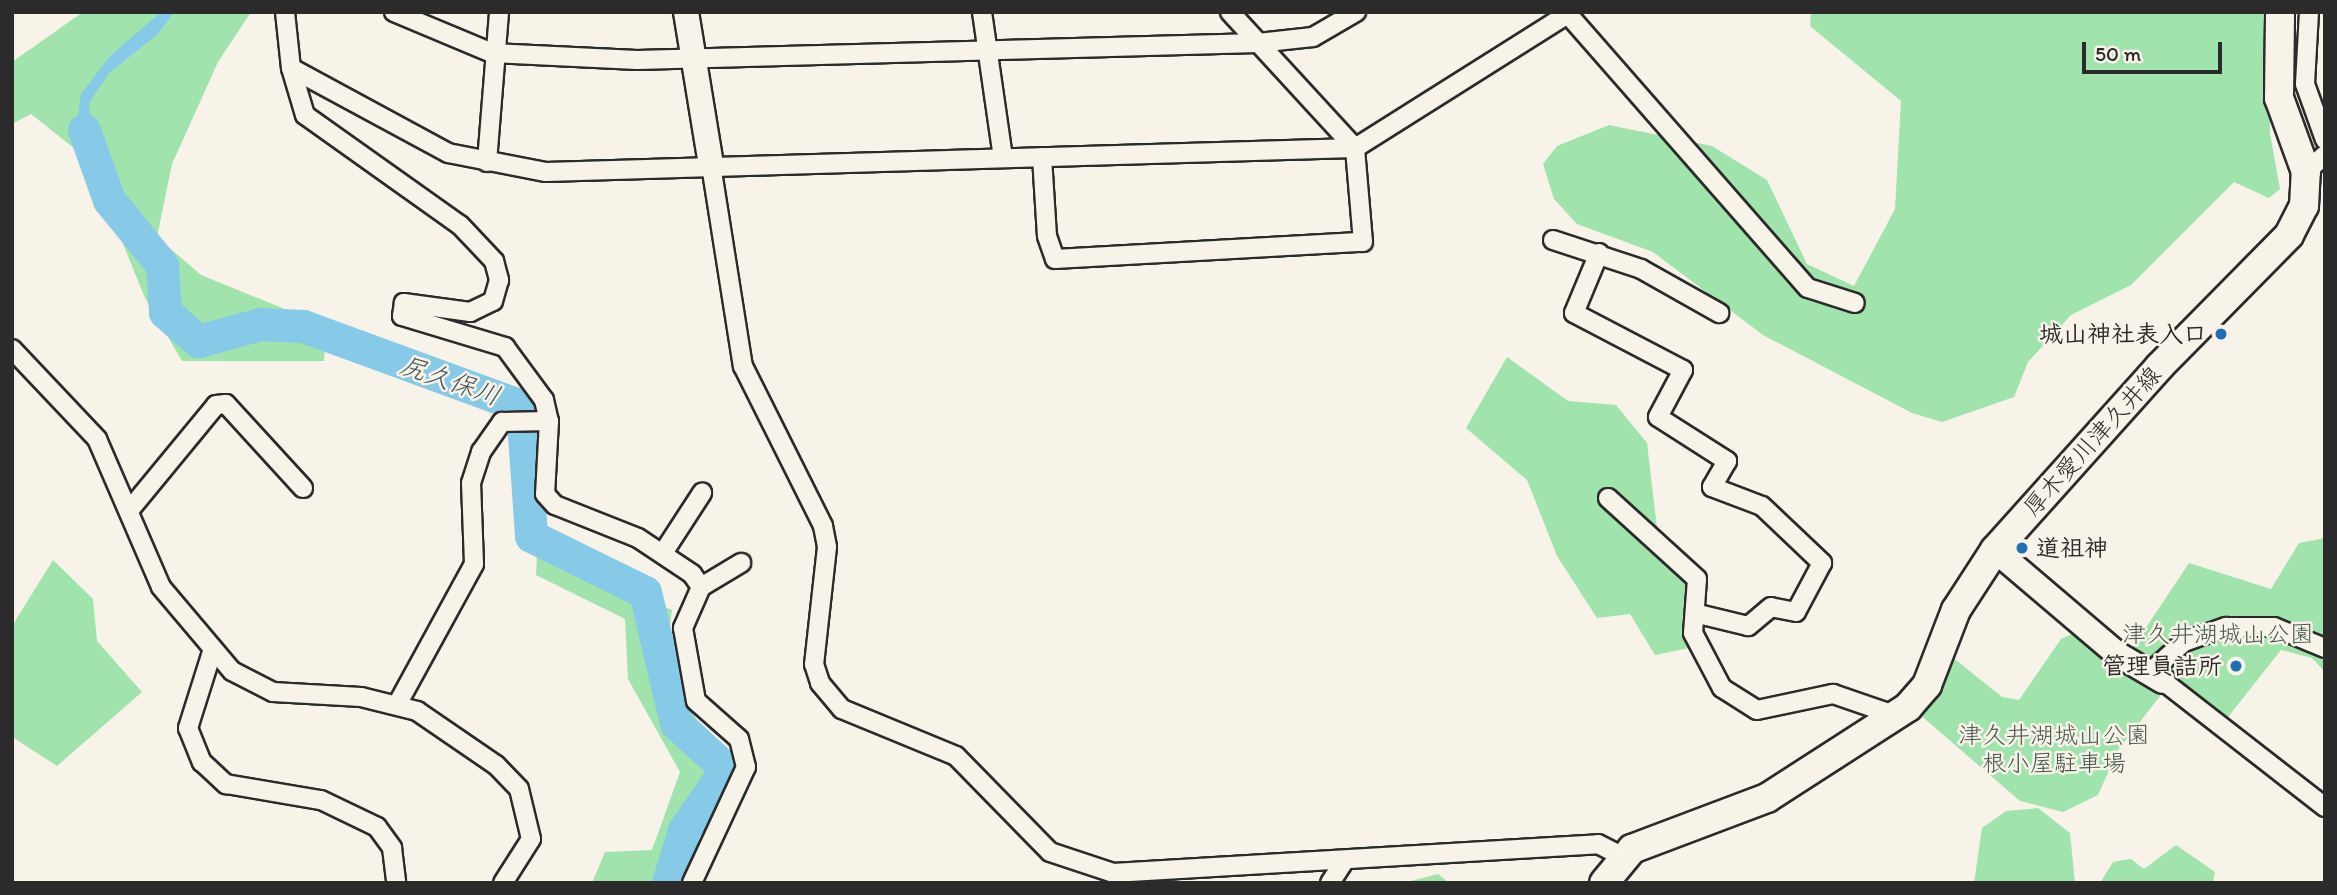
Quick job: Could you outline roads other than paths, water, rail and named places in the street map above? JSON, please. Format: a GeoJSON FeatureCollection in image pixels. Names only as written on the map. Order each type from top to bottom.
{"type":"FeatureCollection","features":[{"type":"Feature","properties":{"kind":"main road","name":"厚木愛川津久井線"},"geometry":{"type":"LineString","coordinates":[[1622,856],[1767,798],[1897,716],[1927,685],[1956,610],[1995,550],[2159,367],[2289,236],[2304,206],[2315,164],[2276,83],[2280,12]]}},
{"type":"Feature","properties":{"kind":"main road"},"geometry":{"type":"LineString","coordinates":[[1604,883],[1622,856]]}},
{"type":"Feature","properties":{"kind":"street"},"geometry":{"type":"LineString","coordinates":[[285,12],[291,68],[305,115],[460,225],[494,261],[499,280],[493,301],[470,312],[404,303],[402,316],[505,347],[544,400],[542,421],[545,494],[555,505],[663,553],[701,587]]}},
{"type":"Feature","properties":{"kind":"street"},"geometry":{"type":"LineString","coordinates":[[394,12],[492,53],[636,60],[693,54],[1258,43],[1313,37],[1356,12]]}},
{"type":"Feature","properties":{"kind":"street"},"geometry":{"type":"LineString","coordinates":[[487,162],[492,53],[499,12]]}},
{"type":"Feature","properties":{"kind":"street"},"geometry":{"type":"LineString","coordinates":[[686,12],[743,366],[828,547],[813,645],[829,697],[860,720],[956,756],[1032,837],[1086,868],[1112,873],[1598,844],[1622,856]]}},
{"type":"Feature","properties":{"kind":"street"},"geometry":{"type":"LineString","coordinates":[[982,12],[1003,157]]}},
{"type":"Feature","properties":{"kind":"street"},"geometry":{"type":"LineString","coordinates":[[1042,157],[1047,236],[1055,258],[1085,260],[1363,242],[1355,148],[1230,12]]}},
{"type":"Feature","properties":{"kind":"street"},"geometry":{"type":"LineString","coordinates":[[2309,12],[2305,84],[2325,140]]}},
{"type":"Feature","properties":{"kind":"street"},"geometry":{"type":"LineString","coordinates":[[291,68],[448,153],[546,172],[711,165],[1355,148],[1567,13],[1808,288],[1855,303]]}},
{"type":"Feature","properties":{"kind":"street"},"geometry":{"type":"LineString","coordinates":[[1553,240],[1599,253],[1719,313]]}},
{"type":"Feature","properties":{"kind":"street"},"geometry":{"type":"LineString","coordinates":[[1599,253],[1574,313],[1683,370],[1658,417],[1727,461],[1712,487],[1762,506],[1822,563],[1796,612],[1771,607],[1748,626],[1698,614]]}},
{"type":"Feature","properties":{"kind":"street"},"geometry":{"type":"LineString","coordinates":[[12,349],[97,439],[132,507],[161,587],[212,652],[273,692],[398,703],[496,765],[519,789],[531,839],[503,883]]}},
{"type":"Feature","properties":{"kind":"street"},"geometry":{"type":"LineString","coordinates":[[132,507],[216,405],[226,404],[303,488]]}},
{"type":"Feature","properties":{"kind":"street"},"geometry":{"type":"LineString","coordinates":[[398,703],[474,564],[471,483],[481,452],[502,422],[542,421]]}},
{"type":"Feature","properties":{"kind":"street"},"geometry":{"type":"LineString","coordinates":[[663,553],[702,493]]}},
{"type":"Feature","properties":{"kind":"street"},"geometry":{"type":"LineString","coordinates":[[1608,498],[1697,579],[1698,648],[1722,688],[1743,704],[1757,710],[1833,694],[1897,716]]}},
{"type":"Feature","properties":{"kind":"street"},"geometry":{"type":"LineString","coordinates":[[1995,550],[2078,624],[2156,675],[2325,807]]}},
{"type":"Feature","properties":{"kind":"street"},"geometry":{"type":"LineString","coordinates":[[692,883],[746,767],[739,739],[696,701],[683,628],[701,587],[741,563]]}},
{"type":"Feature","properties":{"kind":"street"},"geometry":{"type":"LineString","coordinates":[[2156,675],[2184,642],[2226,627],[2274,627],[2325,648]]}},
{"type":"Feature","properties":{"kind":"street"},"geometry":{"type":"LineString","coordinates":[[212,652],[188,728],[202,762],[226,784],[321,800],[377,827],[392,849],[396,883]]}},
{"type":"Feature","properties":{"kind":"street"},"geometry":{"type":"LineString","coordinates":[[1330,883],[1345,860]]}},
{"type":"Feature","properties":{"kind":"water"},"geometry":{"type":"Polygon","coordinates":[[[161,12],[174,12],[158,34],[109,73],[89,103],[93,143],[104,170],[94,175],[77,123],[81,94],[110,56],[161,12]]]}},
{"type":"Feature","properties":{"kind":"waterway","name":"尻久保川"},"geometry":{"type":"LineString","coordinates":[[84,130],[109,200],[162,265],[165,312],[198,341],[260,324],[303,326],[522,406],[531,536],[645,592],[676,723],[726,769],[684,830],[668,883]]}},
{"type":"Feature","properties":{"kind":"place","name":"城山神社表入口"},"geometry":{"type":"Point","coordinates":[2221,334]}},
{"type":"Feature","properties":{"kind":"place","name":"道祖神"},"geometry":{"type":"Point","coordinates":[2022,548]}},
{"type":"Feature","properties":{"kind":"place","name":"管理員詰所"},"geometry":{"type":"Point","coordinates":[2236,666]}},
{"type":"Feature","properties":{"kind":"park label","name":"津久井湖城山公園"},"geometry":{"type":"Point","coordinates":[2218,634]}},
{"type":"Feature","properties":{"kind":"park label","name":"津久井湖城山公園 根小屋駐車場"},"geometry":{"type":"Point","coordinates":[2054,749]}}]}
